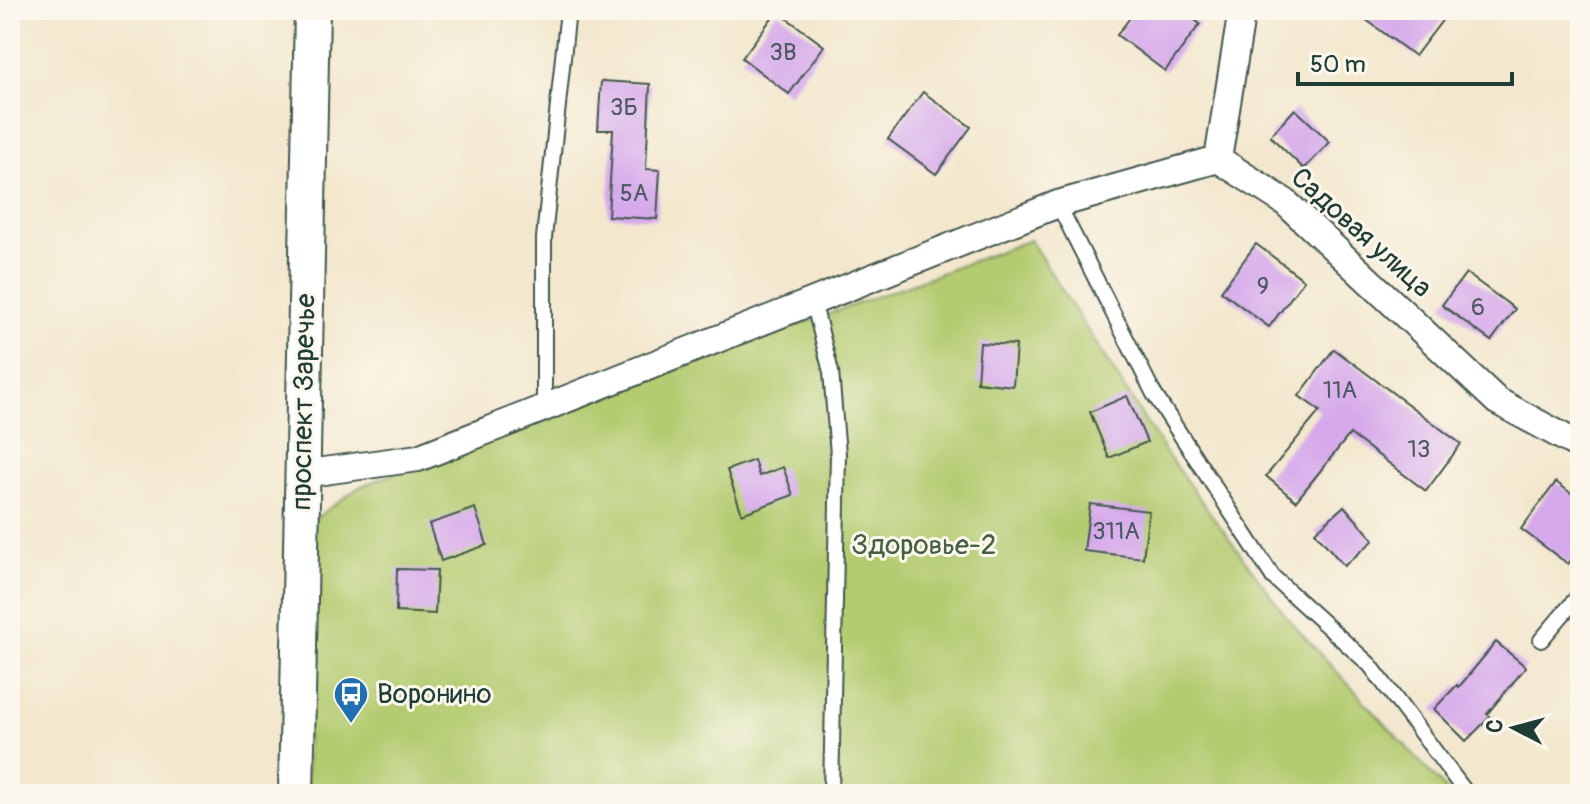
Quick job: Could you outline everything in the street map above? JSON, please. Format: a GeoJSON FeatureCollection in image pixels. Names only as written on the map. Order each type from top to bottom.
{"type":"FeatureCollection","features":[{"type":"Feature","properties":{"kind":"street","name":"проспект Заречье"},"geometry":{"type":"LineString","coordinates":[[296,794],[312,10]]}},
{"type":"Feature","properties":{"kind":"street"},"geometry":{"type":"LineString","coordinates":[[302,474],[418,458],[1058,204],[1218,159],[1242,10]]}},
{"type":"Feature","properties":{"kind":"street","name":"Садовая улица"},"geometry":{"type":"LineString","coordinates":[[1218,159],[1285,202],[1497,401],[1580,446]]}},
{"type":"Feature","properties":{"kind":"lane"},"geometry":{"type":"LineString","coordinates":[[544,408],[544,238],[568,10]]}},
{"type":"Feature","properties":{"kind":"lane"},"geometry":{"type":"LineString","coordinates":[[1058,204],[1154,394],[1273,577],[1370,665],[1467,794]]}},
{"type":"Feature","properties":{"kind":"lane"},"geometry":{"type":"LineString","coordinates":[[813,301],[831,372],[838,454],[831,794]]}},
{"type":"Feature","properties":{"kind":"lane"},"geometry":{"type":"LineString","coordinates":[[1541,640],[1580,594]]}},
{"type":"Feature","properties":{"kind":"green space","name":"Здоровье-2"},"geometry":{"type":"Polygon","coordinates":[[[1030,240],[1166,453],[1290,621],[1450,794],[307,794],[307,524],[361,486],[1030,240]]]}},
{"type":"Feature","properties":{"kind":"building"},"geometry":{"type":"Polygon","coordinates":[[[1136,10],[1182,10],[1200,24],[1165,71],[1117,35],[1136,10]]]}},
{"type":"Feature","properties":{"kind":"building"},"geometry":{"type":"Polygon","coordinates":[[[1353,10],[1450,10],[1415,56],[1353,10]]]}},
{"type":"Feature","properties":{"kind":"building"},"geometry":{"type":"Polygon","coordinates":[[[777,11],[824,46],[789,94],[742,58],[777,11]]]}},
{"type":"Feature","properties":{"kind":"building"},"geometry":{"type":"Polygon","coordinates":[[[601,81],[650,84],[646,169],[660,170],[657,219],[608,216],[613,130],[598,130],[601,81]]]}},
{"type":"Feature","properties":{"kind":"building"},"geometry":{"type":"Polygon","coordinates":[[[923,92],[971,127],[936,174],[888,139],[923,92]]]}},
{"type":"Feature","properties":{"kind":"building"},"geometry":{"type":"Polygon","coordinates":[[[1295,109],[1330,142],[1304,169],[1270,136],[1295,109]]]}},
{"type":"Feature","properties":{"kind":"building"},"geometry":{"type":"Polygon","coordinates":[[[1256,244],[1304,280],[1269,327],[1221,291],[1256,244]]]}},
{"type":"Feature","properties":{"kind":"building"},"geometry":{"type":"Polygon","coordinates":[[[1466,273],[1515,309],[1491,341],[1442,305],[1466,273]]]}},
{"type":"Feature","properties":{"kind":"building"},"geometry":{"type":"Polygon","coordinates":[[[980,343],[1016,345],[1013,386],[977,382],[980,343]]]}},
{"type":"Feature","properties":{"kind":"building"},"geometry":{"type":"Polygon","coordinates":[[[1334,349],[1461,444],[1426,491],[1350,434],[1296,501],[1266,476],[1320,411],[1299,396],[1334,349]]]}},
{"type":"Feature","properties":{"kind":"building"},"geometry":{"type":"Polygon","coordinates":[[[1127,396],[1147,442],[1109,458],[1090,412],[1127,396]]]}},
{"type":"Feature","properties":{"kind":"building"},"geometry":{"type":"Polygon","coordinates":[[[754,460],[759,476],[783,467],[793,495],[742,514],[727,470],[754,460]]]}},
{"type":"Feature","properties":{"kind":"building"},"geometry":{"type":"Polygon","coordinates":[[[1556,482],[1580,500],[1580,548],[1568,564],[1521,529],[1556,482]]]}},
{"type":"Feature","properties":{"kind":"building"},"geometry":{"type":"Polygon","coordinates":[[[1090,504],[1149,511],[1143,558],[1084,551],[1090,504]]]}},
{"type":"Feature","properties":{"kind":"building"},"geometry":{"type":"Polygon","coordinates":[[[1344,506],[1374,540],[1344,566],[1315,532],[1344,506]]]}},
{"type":"Feature","properties":{"kind":"building"},"geometry":{"type":"Polygon","coordinates":[[[475,508],[487,545],[441,561],[429,524],[475,508]]]}},
{"type":"Feature","properties":{"kind":"building"},"geometry":{"type":"Polygon","coordinates":[[[397,569],[437,570],[435,614],[396,612],[397,569]]]}},
{"type":"Feature","properties":{"kind":"building"},"geometry":{"type":"Polygon","coordinates":[[[1496,642],[1526,667],[1487,714],[1490,717],[1466,741],[1434,709],[1457,685],[1459,687],[1496,642]]]}},
{"type":"Feature","properties":{"kind":"place","name":"Воронино"},"geometry":{"type":"Point","coordinates":[351,725]}}]}
